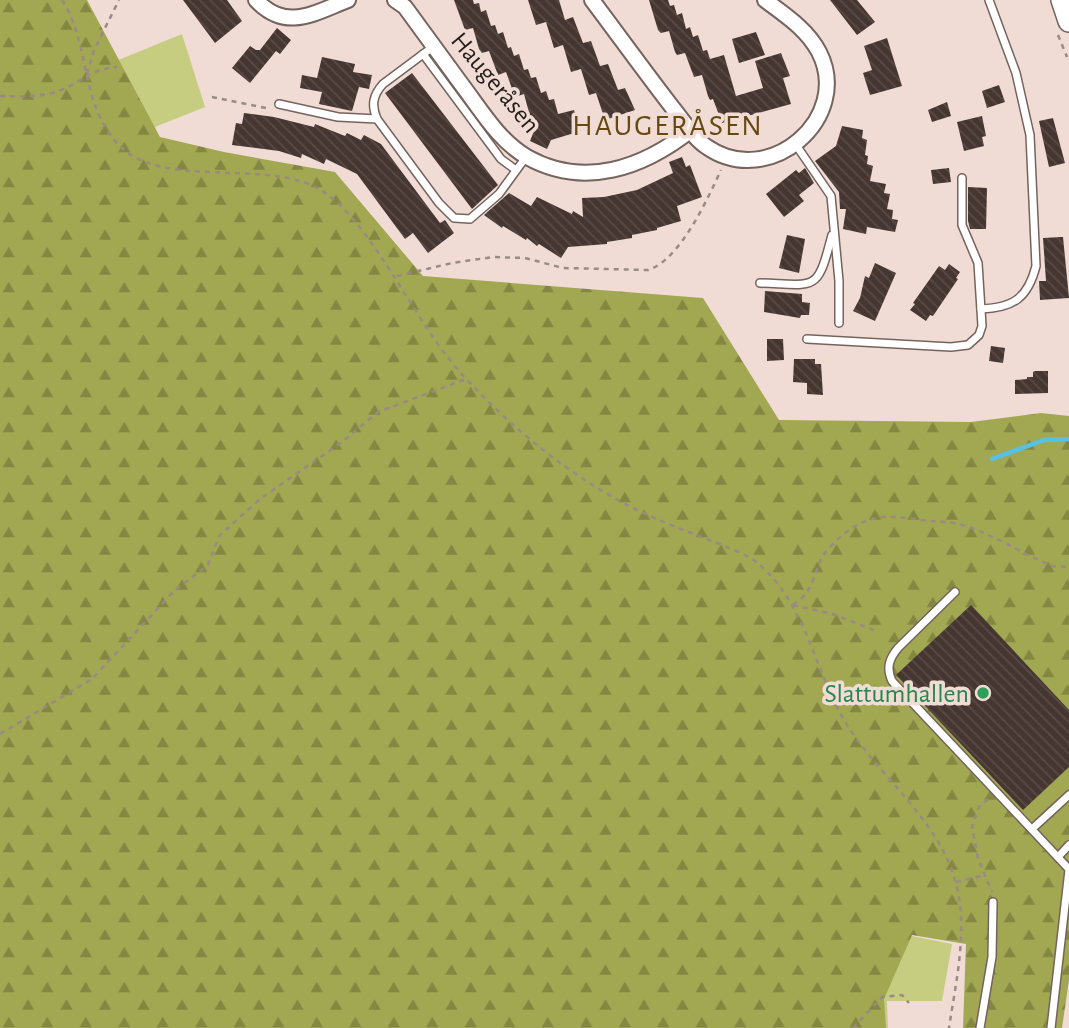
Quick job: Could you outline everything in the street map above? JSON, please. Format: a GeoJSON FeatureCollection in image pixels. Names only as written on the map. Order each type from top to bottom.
{"type":"FeatureCollection","features":[{"type":"Feature","properties":{"kind":"main road"},"geometry":{"type":"LineString","coordinates":[[1062,0],[1069,21]]}},
{"type":"Feature","properties":{"kind":"street"},"geometry":{"type":"LineString","coordinates":[[256,0],[275,15],[290,19],[304,17],[348,0]]}},
{"type":"Feature","properties":{"kind":"street","name":"Haugeråsen"},"geometry":{"type":"LineString","coordinates":[[395,0],[404,7],[428,50],[490,123],[526,156],[551,167],[577,173],[614,172],[634,165],[691,130]]}},
{"type":"Feature","properties":{"kind":"street"},"geometry":{"type":"LineString","coordinates":[[592,0],[706,147],[727,157],[745,161],[765,159],[796,145],[818,118],[824,102],[824,65],[818,51],[806,33],[765,0]]}},
{"type":"Feature","properties":{"kind":"lane"},"geometry":{"type":"LineString","coordinates":[[981,309],[1000,309],[1019,299],[1026,293],[1036,266],[1027,119],[1016,73],[989,0]]}},
{"type":"Feature","properties":{"kind":"lane"},"geometry":{"type":"LineString","coordinates":[[516,170],[501,159],[428,50],[378,90],[372,103],[377,119],[439,203],[454,218],[461,220],[476,215],[504,188],[526,156]]}},
{"type":"Feature","properties":{"kind":"lane"},"geometry":{"type":"LineString","coordinates":[[279,104],[338,117],[377,119]]}},
{"type":"Feature","properties":{"kind":"lane"},"geometry":{"type":"LineString","coordinates":[[796,145],[831,196],[839,281],[839,323]]}},
{"type":"Feature","properties":{"kind":"lane"},"geometry":{"type":"LineString","coordinates":[[807,339],[960,347],[968,345],[979,335],[982,326],[977,254],[962,225],[962,178]]}},
{"type":"Feature","properties":{"kind":"lane"},"geometry":{"type":"LineString","coordinates":[[760,283],[809,284],[817,279],[823,268],[833,230]]}},
{"type":"Feature","properties":{"kind":"lane"},"geometry":{"type":"LineString","coordinates":[[955,592],[891,656],[888,673],[892,681],[1069,870],[1051,1028]]}},
{"type":"Feature","properties":{"kind":"lane"},"geometry":{"type":"LineString","coordinates":[[1032,829],[1069,795]]}},
{"type":"Feature","properties":{"kind":"lane"},"geometry":{"type":"LineString","coordinates":[[1058,857],[1069,845]]}},
{"type":"Feature","properties":{"kind":"lane"},"geometry":{"type":"LineString","coordinates":[[980,1028],[992,957],[993,902]]}},
{"type":"Feature","properties":{"kind":"path"},"geometry":{"type":"LineString","coordinates":[[62,0],[81,43],[93,104],[106,128],[124,151],[151,164],[202,172],[267,174],[311,185],[348,211],[396,276],[438,343],[466,379],[512,424],[576,474],[633,508],[751,558],[773,577],[793,605],[826,684],[849,728],[942,846],[956,882],[961,929],[949,1028]]}},
{"type":"Feature","properties":{"kind":"path"},"geometry":{"type":"LineString","coordinates":[[87,75],[94,50],[118,0]]}},
{"type":"Feature","properties":{"kind":"path"},"geometry":{"type":"LineString","coordinates":[[0,96],[36,95],[60,90],[100,68],[117,66]]}},
{"type":"Feature","properties":{"kind":"path"},"geometry":{"type":"LineString","coordinates":[[212,97],[266,108],[279,104]]}},
{"type":"Feature","properties":{"kind":"path"},"geometry":{"type":"LineString","coordinates":[[396,276],[493,257],[525,258],[563,268],[648,270],[660,267],[674,253],[709,196],[727,157]]}},
{"type":"Feature","properties":{"kind":"path"},"geometry":{"type":"LineString","coordinates":[[0,734],[92,679],[174,591],[208,565],[219,536],[260,499],[342,442],[378,412],[466,379]]}},
{"type":"Feature","properties":{"kind":"path"},"geometry":{"type":"LineString","coordinates":[[793,605],[803,598],[812,586],[821,559],[828,549],[859,524],[881,516],[957,524],[1052,566],[1069,567]]}},
{"type":"Feature","properties":{"kind":"path"},"geometry":{"type":"LineString","coordinates":[[793,605],[833,614],[876,631]]}},
{"type":"Feature","properties":{"kind":"path"},"geometry":{"type":"LineString","coordinates":[[979,807],[972,825],[978,859],[991,887],[993,902]]}},
{"type":"Feature","properties":{"kind":"path"},"geometry":{"type":"LineString","coordinates":[[956,882],[985,875]]}},
{"type":"Feature","properties":{"kind":"path"},"geometry":{"type":"LineString","coordinates":[[853,1028],[882,997],[902,995],[909,1003]]}},
{"type":"Feature","properties":{"kind":"green space"},"geometry":{"type":"Polygon","coordinates":[[[0,0],[87,0],[160,137],[224,152],[335,172],[423,276],[703,298],[779,420],[971,422],[1041,413],[1069,416],[1069,980],[1062,1028],[963,1028],[966,944],[912,935],[884,999],[886,1028],[0,1028],[0,0]]]}},
{"type":"Feature","properties":{"kind":"green space"},"geometry":{"type":"Polygon","coordinates":[[[182,34],[205,107],[145,131],[116,61],[182,34]]]}},
{"type":"Feature","properties":{"kind":"green space"},"geometry":{"type":"Polygon","coordinates":[[[870,920],[912,936],[952,944],[942,1001],[887,1001],[888,1028],[811,1028],[870,920]]]}},
{"type":"Feature","properties":{"kind":"building"},"geometry":{"type":"Polygon","coordinates":[[[183,0],[227,0],[242,21],[215,43],[183,0]]]}},
{"type":"Feature","properties":{"kind":"building"},"geometry":{"type":"Polygon","coordinates":[[[454,0],[473,0],[474,4],[479,3],[481,12],[486,10],[491,26],[495,25],[498,34],[503,32],[508,48],[511,47],[514,56],[519,54],[524,70],[528,69],[531,78],[536,77],[541,93],[546,91],[549,100],[554,99],[558,114],[574,110],[581,131],[551,140],[547,149],[530,141],[534,131],[524,94],[515,97],[506,72],[498,75],[489,51],[482,53],[479,49],[473,28],[465,30],[454,0]]]}},
{"type":"Feature","properties":{"kind":"building"},"geometry":{"type":"Polygon","coordinates":[[[528,0],[559,0],[565,20],[573,17],[583,43],[591,41],[600,66],[608,64],[618,90],[625,88],[635,110],[605,120],[596,93],[589,95],[581,69],[571,72],[563,45],[554,48],[546,22],[536,25],[528,0]]]}},
{"type":"Feature","properties":{"kind":"building"},"geometry":{"type":"Polygon","coordinates":[[[649,0],[668,0],[670,6],[674,5],[677,15],[682,13],[686,29],[690,27],[693,37],[698,35],[703,51],[707,50],[710,59],[724,55],[736,96],[763,88],[755,61],[781,53],[790,76],[783,78],[791,104],[722,123],[713,99],[710,100],[708,96],[702,75],[694,77],[685,53],[677,55],[669,31],[661,33],[658,30],[649,0]]]}},
{"type":"Feature","properties":{"kind":"building"},"geometry":{"type":"Polygon","coordinates":[[[830,0],[857,0],[875,22],[857,35],[830,0]]]}},
{"type":"Feature","properties":{"kind":"building"},"geometry":{"type":"Polygon","coordinates":[[[277,28],[291,40],[280,54],[276,51],[250,83],[232,68],[250,46],[260,50],[277,28]]]}},
{"type":"Feature","properties":{"kind":"building"},"geometry":{"type":"Polygon","coordinates":[[[756,32],[765,55],[739,63],[732,39],[756,32]]]}},
{"type":"Feature","properties":{"kind":"building"},"geometry":{"type":"Polygon","coordinates":[[[887,38],[902,86],[870,95],[863,73],[872,70],[864,46],[887,38]]]}},
{"type":"Feature","properties":{"kind":"building"},"geometry":{"type":"Polygon","coordinates":[[[322,57],[355,64],[353,72],[372,75],[369,89],[359,87],[352,111],[319,104],[322,92],[300,88],[302,75],[317,78],[322,57]]]}},
{"type":"Feature","properties":{"kind":"building"},"geometry":{"type":"Polygon","coordinates":[[[412,73],[498,185],[472,209],[385,93],[412,73]]]}},
{"type":"Feature","properties":{"kind":"building"},"geometry":{"type":"Polygon","coordinates":[[[999,85],[1005,102],[987,108],[982,91],[999,85]]]}},
{"type":"Feature","properties":{"kind":"building"},"geometry":{"type":"Polygon","coordinates":[[[947,102],[951,116],[932,122],[928,110],[947,102]]]}},
{"type":"Feature","properties":{"kind":"building"},"geometry":{"type":"Polygon","coordinates":[[[244,113],[314,127],[315,124],[361,140],[364,135],[381,144],[440,223],[445,220],[454,233],[428,253],[413,233],[405,239],[357,174],[326,159],[324,164],[302,154],[301,158],[279,151],[232,145],[236,123],[242,124],[244,113]]]}},
{"type":"Feature","properties":{"kind":"building"},"geometry":{"type":"Polygon","coordinates":[[[982,116],[986,136],[982,137],[984,146],[964,151],[957,122],[982,116]]]}},
{"type":"Feature","properties":{"kind":"building"},"geometry":{"type":"Polygon","coordinates":[[[1053,118],[1065,163],[1049,167],[1039,121],[1053,118]]]}},
{"type":"Feature","properties":{"kind":"building"},"geometry":{"type":"Polygon","coordinates":[[[842,126],[863,130],[862,138],[867,140],[867,164],[873,166],[870,181],[886,184],[884,193],[890,194],[887,209],[893,210],[892,219],[898,220],[895,232],[867,227],[866,234],[843,229],[846,209],[840,209],[839,192],[815,161],[836,146],[842,126]]]}},
{"type":"Feature","properties":{"kind":"building"},"geometry":{"type":"Polygon","coordinates":[[[682,157],[686,167],[690,165],[702,197],[677,206],[681,221],[632,235],[632,238],[607,244],[568,247],[561,258],[539,244],[537,246],[527,238],[526,240],[503,226],[502,228],[484,215],[509,193],[531,206],[537,197],[583,217],[582,198],[604,197],[637,190],[673,173],[669,162],[682,157]]]}},
{"type":"Feature","properties":{"kind":"building"},"geometry":{"type":"Polygon","coordinates":[[[805,168],[814,183],[799,195],[804,201],[784,217],[766,194],[796,170],[799,173],[805,168]]]}},
{"type":"Feature","properties":{"kind":"building"},"geometry":{"type":"Polygon","coordinates":[[[949,168],[951,182],[933,184],[931,170],[949,168]]]}},
{"type":"Feature","properties":{"kind":"building"},"geometry":{"type":"Polygon","coordinates":[[[968,187],[987,188],[986,229],[970,229],[968,187]]]}},
{"type":"Feature","properties":{"kind":"building"},"geometry":{"type":"Polygon","coordinates":[[[787,235],[805,239],[799,273],[779,268],[787,235]]]}},
{"type":"Feature","properties":{"kind":"building"},"geometry":{"type":"Polygon","coordinates":[[[1063,237],[1069,298],[1040,300],[1039,281],[1046,281],[1043,238],[1063,237]]]}},
{"type":"Feature","properties":{"kind":"building"},"geometry":{"type":"Polygon","coordinates":[[[875,263],[896,273],[875,321],[853,311],[860,298],[865,276],[869,278],[875,263]]]}},
{"type":"Feature","properties":{"kind":"building"},"geometry":{"type":"Polygon","coordinates":[[[949,264],[960,272],[956,278],[958,279],[933,316],[930,315],[926,321],[910,310],[939,266],[945,270],[949,264]]]}},
{"type":"Feature","properties":{"kind":"building"},"geometry":{"type":"Polygon","coordinates":[[[765,291],[802,294],[802,302],[810,303],[809,315],[801,315],[800,318],[764,312],[765,291]]]}},
{"type":"Feature","properties":{"kind":"building"},"geometry":{"type":"Polygon","coordinates":[[[767,339],[783,339],[784,360],[767,361],[767,339]]]}},
{"type":"Feature","properties":{"kind":"building"},"geometry":{"type":"Polygon","coordinates":[[[991,346],[1005,348],[1003,363],[989,361],[991,346]]]}},
{"type":"Feature","properties":{"kind":"building"},"geometry":{"type":"Polygon","coordinates":[[[794,359],[815,359],[815,364],[821,364],[823,395],[807,394],[807,383],[793,382],[794,359]]]}},
{"type":"Feature","properties":{"kind":"building"},"geometry":{"type":"Polygon","coordinates":[[[1035,371],[1048,371],[1048,393],[1015,394],[1015,380],[1033,377],[1035,371]]]}},
{"type":"Feature","properties":{"kind":"building","name":"Slattumhallen"},"geometry":{"type":"Polygon","coordinates":[[[971,605],[1069,710],[1069,767],[1023,810],[896,675],[971,605]]]}},
{"type":"Feature","properties":{"kind":"waterway"},"geometry":{"type":"LineString","coordinates":[[992,459],[1044,440],[1069,439]]}},
{"type":"Feature","properties":{"kind":"place","name":"Slattumhallen"},"geometry":{"type":"Point","coordinates":[983,693]}},
{"type":"Feature","properties":{"kind":"district","name":"HAUGERÅSEN"},"geometry":{"type":"Point","coordinates":[668,125]}}]}
